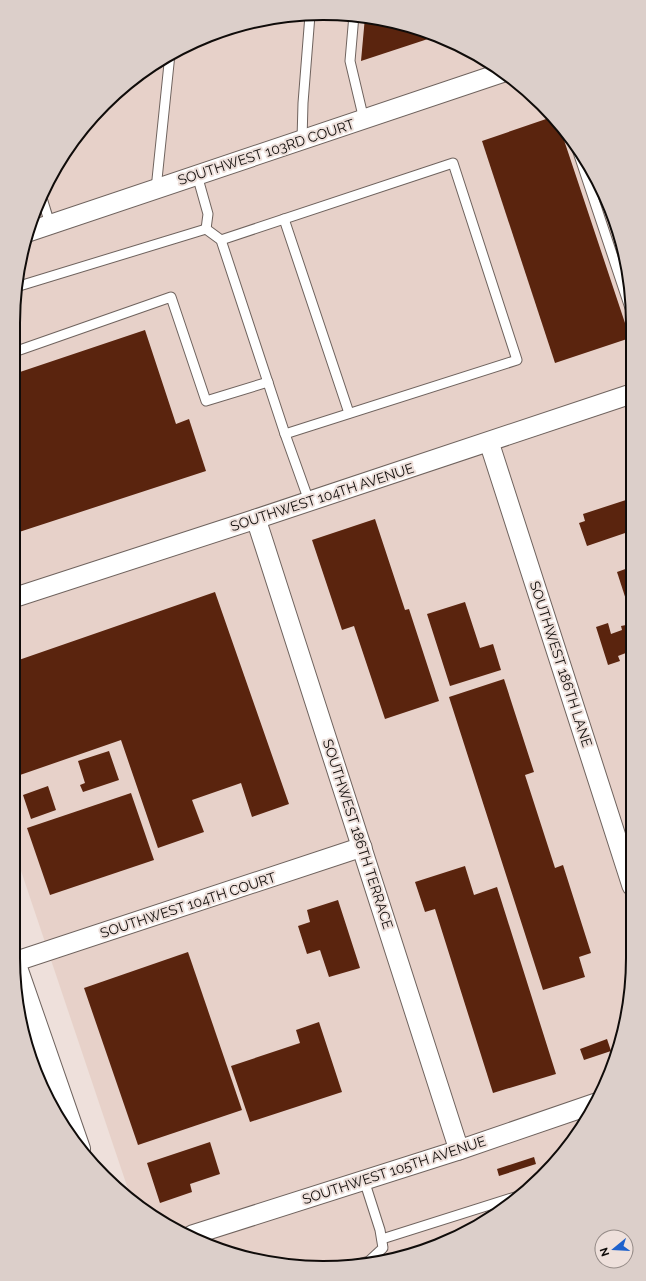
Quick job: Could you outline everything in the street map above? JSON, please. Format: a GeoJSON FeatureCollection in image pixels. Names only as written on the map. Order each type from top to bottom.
{"type":"FeatureCollection","features":[{"type":"Feature","properties":{"kind":"main road"},"geometry":{"type":"LineString","coordinates":[[21,983],[71,1126]]}},
{"type":"Feature","properties":{"kind":"street","name":"SOUTHWEST 103RD COURT"},"geometry":{"type":"LineString","coordinates":[[35,229],[496,75]]}},
{"type":"Feature","properties":{"kind":"street","name":"SOUTHWEST 104TH AVENUE"},"geometry":{"type":"LineString","coordinates":[[20,596],[626,396]]}},
{"type":"Feature","properties":{"kind":"street","name":"SOUTHWEST 186TH LANE"},"geometry":{"type":"LineString","coordinates":[[489,442],[626,867]]}},
{"type":"Feature","properties":{"kind":"street","name":"SOUTHWEST 186TH TERRACE"},"geometry":{"type":"LineString","coordinates":[[256,519],[459,1150]]}},
{"type":"Feature","properties":{"kind":"street","name":"SOUTHWEST 104TH COURT"},"geometry":{"type":"LineString","coordinates":[[20,959],[362,847]]}},
{"type":"Feature","properties":{"kind":"street","name":"SOUTHWEST 105TH AVENUE"},"geometry":{"type":"LineString","coordinates":[[197,1233],[459,1150],[587,1106]]}},
{"type":"Feature","properties":{"kind":"lane"},"geometry":{"type":"LineString","coordinates":[[302,140],[302,102],[309,21]]}},
{"type":"Feature","properties":{"kind":"lane"},"geometry":{"type":"LineString","coordinates":[[353,22],[350,61],[364,120]]}},
{"type":"Feature","properties":{"kind":"lane"},"geometry":{"type":"LineString","coordinates":[[156,188],[169,63]]}},
{"type":"Feature","properties":{"kind":"lane"},"geometry":{"type":"LineString","coordinates":[[221,240],[453,163],[517,360],[285,434]]}},
{"type":"Feature","properties":{"kind":"lane"},"geometry":{"type":"LineString","coordinates":[[584,171],[624,289]]}},
{"type":"Feature","properties":{"kind":"lane"},"geometry":{"type":"LineString","coordinates":[[197,175],[208,214],[206,229]]}},
{"type":"Feature","properties":{"kind":"lane"},"geometry":{"type":"LineString","coordinates":[[44,204],[50,224]]}},
{"type":"Feature","properties":{"kind":"lane"},"geometry":{"type":"LineString","coordinates":[[284,220],[349,413]]}},
{"type":"Feature","properties":{"kind":"lane"},"geometry":{"type":"LineString","coordinates":[[206,229],[221,240],[285,434],[309,501]]}},
{"type":"Feature","properties":{"kind":"lane"},"geometry":{"type":"LineString","coordinates":[[23,286],[206,229]]}},
{"type":"Feature","properties":{"kind":"lane"},"geometry":{"type":"LineString","coordinates":[[20,350],[171,297],[206,401],[268,382]]}},
{"type":"Feature","properties":{"kind":"lane"},"geometry":{"type":"LineString","coordinates":[[364,1180],[382,1239],[383,1248],[374,1256]]}},
{"type":"Feature","properties":{"kind":"lane"},"geometry":{"type":"LineString","coordinates":[[382,1239],[503,1201]]}},
{"type":"Feature","properties":{"kind":"shaded area"},"geometry":{"type":"Polygon","coordinates":[[[303,21],[343,21],[401,30],[457,51],[491,71],[523,95],[551,123],[575,155],[595,189],[616,245],[623,283],[626,323],[626,958],[623,998],[616,1036],[603,1074],[585,1110],[551,1158],[523,1186],[491,1210],[457,1230],[401,1251],[363,1258],[323,1261],[283,1258],[245,1251],[189,1230],[155,1210],[128,1190],[20,868],[20,323],[23,283],[30,245],[51,189],[71,155],[95,123],[123,95],[155,71],[189,51],[245,30],[303,21]]]}},
{"type":"Feature","properties":{"kind":"building"},"geometry":{"type":"Polygon","coordinates":[[[364,23],[401,30],[428,39],[361,61],[364,23]]]}},
{"type":"Feature","properties":{"kind":"building"},"geometry":{"type":"Polygon","coordinates":[[[547,119],[564,141],[626,326],[626,339],[555,363],[482,141],[547,119]]]}},
{"type":"Feature","properties":{"kind":"building"},"geometry":{"type":"Polygon","coordinates":[[[145,330],[176,424],[189,419],[206,471],[20,532],[20,372],[145,330]]]}},
{"type":"Feature","properties":{"kind":"building"},"geometry":{"type":"Polygon","coordinates":[[[626,500],[626,533],[587,546],[579,523],[585,521],[583,514],[626,500]]]}},
{"type":"Feature","properties":{"kind":"building"},"geometry":{"type":"Polygon","coordinates":[[[375,519],[405,610],[409,609],[439,701],[385,719],[354,626],[342,630],[312,540],[375,519]]]}},
{"type":"Feature","properties":{"kind":"building"},"geometry":{"type":"Polygon","coordinates":[[[626,569],[626,600],[617,572],[626,569]]]}},
{"type":"Feature","properties":{"kind":"building"},"geometry":{"type":"Polygon","coordinates":[[[215,592],[289,804],[252,817],[241,783],[192,800],[204,832],[158,848],[121,740],[20,775],[20,660],[215,592]]]}},
{"type":"Feature","properties":{"kind":"building"},"geometry":{"type":"Polygon","coordinates":[[[465,602],[480,648],[493,644],[501,670],[450,686],[427,614],[465,602]]]}},
{"type":"Feature","properties":{"kind":"building"},"geometry":{"type":"Polygon","coordinates":[[[608,623],[611,634],[622,630],[621,626],[626,625],[626,653],[618,656],[620,661],[608,665],[596,627],[608,623]]]}},
{"type":"Feature","properties":{"kind":"building"},"geometry":{"type":"Polygon","coordinates":[[[504,679],[534,772],[525,775],[555,868],[563,865],[591,953],[579,957],[585,977],[543,990],[449,697],[504,679]]]}},
{"type":"Feature","properties":{"kind":"building"},"geometry":{"type":"Polygon","coordinates":[[[109,751],[119,780],[83,792],[80,785],[85,783],[78,761],[109,751]]]}},
{"type":"Feature","properties":{"kind":"building"},"geometry":{"type":"Polygon","coordinates":[[[48,786],[56,810],[31,819],[23,795],[48,786]]]}},
{"type":"Feature","properties":{"kind":"building"},"geometry":{"type":"Polygon","coordinates":[[[131,793],[154,860],[50,895],[27,828],[131,793]]]}},
{"type":"Feature","properties":{"kind":"building"},"geometry":{"type":"Polygon","coordinates":[[[465,866],[474,895],[497,887],[556,1074],[493,1093],[435,909],[425,912],[415,882],[465,866]]]}},
{"type":"Feature","properties":{"kind":"building"},"geometry":{"type":"Polygon","coordinates":[[[338,900],[360,968],[329,977],[320,950],[307,954],[298,926],[310,922],[307,910],[338,900]]]}},
{"type":"Feature","properties":{"kind":"building"},"geometry":{"type":"Polygon","coordinates":[[[188,952],[242,1110],[138,1145],[84,988],[188,952]]]}},
{"type":"Feature","properties":{"kind":"building"},"geometry":{"type":"Polygon","coordinates":[[[319,1022],[342,1092],[250,1122],[231,1066],[300,1043],[296,1030],[319,1022]]]}},
{"type":"Feature","properties":{"kind":"building"},"geometry":{"type":"Polygon","coordinates":[[[607,1039],[611,1051],[584,1060],[580,1049],[607,1039]]]}},
{"type":"Feature","properties":{"kind":"building"},"geometry":{"type":"Polygon","coordinates":[[[210,1142],[220,1174],[190,1184],[192,1192],[160,1203],[147,1163],[210,1142]]]}},
{"type":"Feature","properties":{"kind":"building"},"geometry":{"type":"Polygon","coordinates":[[[534,1157],[536,1164],[499,1176],[497,1169],[534,1157]]]}}]}
